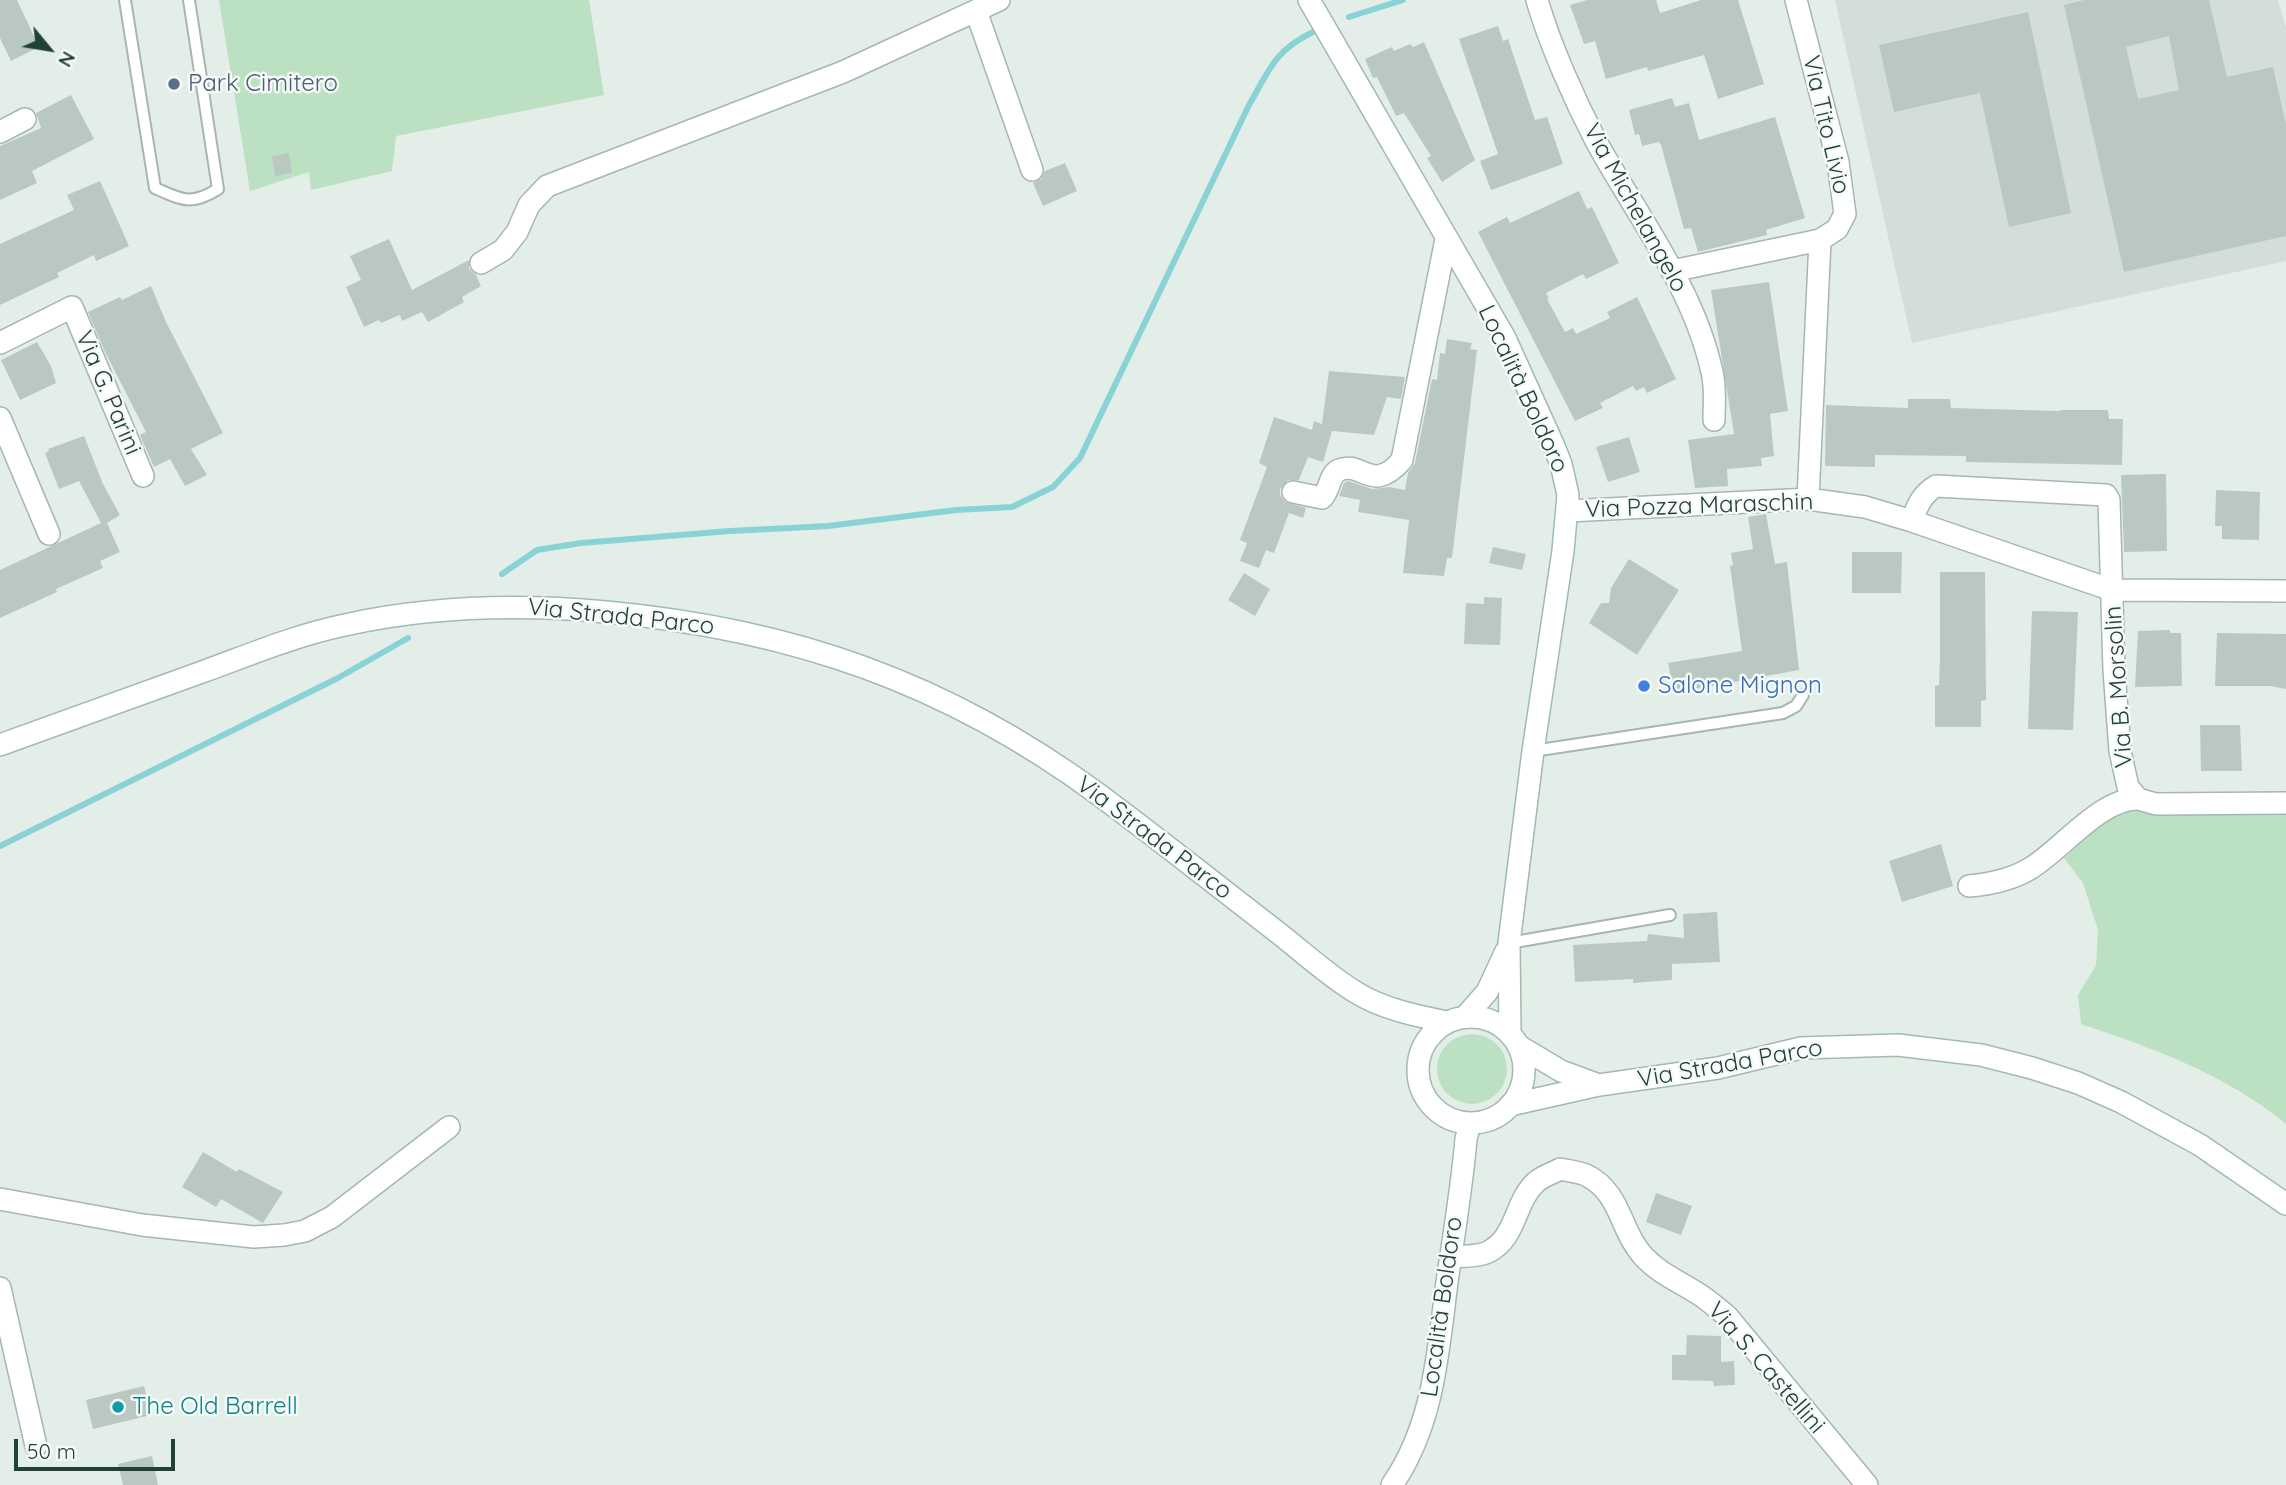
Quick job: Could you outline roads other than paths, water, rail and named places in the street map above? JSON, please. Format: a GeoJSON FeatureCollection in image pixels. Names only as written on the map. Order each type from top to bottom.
{"type":"FeatureCollection","features":[{"type":"Feature","properties":{"kind":"street"},"geometry":{"type":"LineString","coordinates":[[481,263],[503,250],[517,232],[529,205],[547,186],[843,72],[999,0]]}},
{"type":"Feature","properties":{"kind":"street","name":"Via Michelangelo"},"geometry":{"type":"LineString","coordinates":[[1537,0],[1545,30],[1596,141],[1672,271],[1696,322],[1713,374],[1714,420]]}},
{"type":"Feature","properties":{"kind":"street","name":"Via Tito Livio"},"geometry":{"type":"LineString","coordinates":[[1798,1],[1838,162],[1845,214],[1837,229],[1819,240]]}},
{"type":"Feature","properties":{"kind":"street","name":"Località Boldoro"},"geometry":{"type":"LineString","coordinates":[[1314,6],[1505,338],[1553,444],[1565,483],[1568,511],[1533,751],[1509,943],[1514,1040]]}},
{"type":"Feature","properties":{"kind":"street"},"geometry":{"type":"LineString","coordinates":[[976,11],[1032,170]]}},
{"type":"Feature","properties":{"kind":"street"},"geometry":{"type":"LineString","coordinates":[[0,132],[25,119]]}},
{"type":"Feature","properties":{"kind":"street"},"geometry":{"type":"LineString","coordinates":[[1293,492],[1322,498],[1337,470],[1346,469],[1381,477],[1392,471],[1402,460],[1446,239]]}},
{"type":"Feature","properties":{"kind":"street"},"geometry":{"type":"LineString","coordinates":[[1672,271],[1819,240],[1808,499]]}},
{"type":"Feature","properties":{"kind":"street","name":"Via G. Parini"},"geometry":{"type":"LineString","coordinates":[[0,343],[72,307],[143,476]]}},
{"type":"Feature","properties":{"kind":"street"},"geometry":{"type":"LineString","coordinates":[[0,418],[49,534]]}},
{"type":"Feature","properties":{"kind":"street"},"geometry":{"type":"LineString","coordinates":[[1912,521],[1917,505],[1927,491],[1936,486],[2106,495],[2109,500],[2112,590]]}},
{"type":"Feature","properties":{"kind":"street","name":"Via Pozza Maraschin"},"geometry":{"type":"LineString","coordinates":[[1568,511],[1808,499],[1865,507],[1912,521],[2112,590],[2286,591]]}},
{"type":"Feature","properties":{"kind":"street","name":"Via B. Morsolin"},"geometry":{"type":"LineString","coordinates":[[2112,590],[2120,751],[2128,787],[2138,799],[2156,804],[2286,803]]}},
{"type":"Feature","properties":{"kind":"street","name":"Via Strada Parco"},"geometry":{"type":"LineString","coordinates":[[0,745],[291,639],[407,613],[472,608],[560,609],[672,618],[738,630],[799,645],[878,672],[954,705],[1004,732],[1098,794],[1358,994],[1415,1016],[1456,1020]]}},
{"type":"Feature","properties":{"kind":"street"},"geometry":{"type":"LineString","coordinates":[[1969,886],[1999,883],[2031,869],[2108,808],[2125,799],[2138,799]]}},
{"type":"Feature","properties":{"kind":"street","name":"Località Boldoro"},"geometry":{"type":"LineString","coordinates":[[1456,1020],[1487,992],[1509,943]]}},
{"type":"Feature","properties":{"kind":"street"},"geometry":{"type":"LineString","coordinates":[[1514,1040],[1523,1061],[1524,1077],[1519,1092],[1510,1105],[1492,1118],[1470,1123],[1452,1119],[1437,1110],[1425,1096],[1419,1079],[1419,1062],[1424,1046],[1434,1032],[1456,1020],[1481,1018],[1496,1023],[1514,1040],[1561,1070],[1599,1086]]}},
{"type":"Feature","properties":{"kind":"street","name":"Via Strada Parco"},"geometry":{"type":"LineString","coordinates":[[1510,1105],[1599,1086],[1718,1068],[1801,1048],[1898,1045],[1981,1055],[2044,1072],[2121,1102],[2200,1145],[2286,1204]]}},
{"type":"Feature","properties":{"kind":"street","name":"Località Boldoro"},"geometry":{"type":"LineString","coordinates":[[1392,1485],[1403,1470],[1418,1437],[1432,1394],[1470,1123]]}},
{"type":"Feature","properties":{"kind":"street"},"geometry":{"type":"LineString","coordinates":[[0,1199],[142,1225],[254,1237],[284,1235],[305,1231],[332,1217],[449,1127]]}},
{"type":"Feature","properties":{"kind":"street","name":"Via S. Castellini"},"geometry":{"type":"LineString","coordinates":[[1451,1257],[1486,1254],[1502,1244],[1514,1224],[1522,1201],[1537,1181],[1560,1169],[1585,1175],[1607,1190],[1619,1209],[1626,1230],[1643,1256],[1666,1276],[1699,1294],[1727,1316],[1867,1485]]}},
{"type":"Feature","properties":{"kind":"street"},"geometry":{"type":"LineString","coordinates":[[0,1288],[36,1446]]}},
{"type":"Feature","properties":{"kind":"lane"},"geometry":{"type":"LineString","coordinates":[[125,0],[155,188],[183,201],[202,199],[218,189],[189,0]]}},
{"type":"Feature","properties":{"kind":"lane"},"geometry":{"type":"LineString","coordinates":[[1533,751],[1783,713],[1796,706],[1803,695]]}},
{"type":"Feature","properties":{"kind":"lane"},"geometry":{"type":"LineString","coordinates":[[1509,943],[1670,915]]}},
{"type":"Feature","properties":{"kind":"waterway"},"geometry":{"type":"LineString","coordinates":[[1349,17],[1403,0]]}},
{"type":"Feature","properties":{"kind":"waterway"},"geometry":{"type":"LineString","coordinates":[[502,574],[537,550],[581,543],[828,526],[956,510],[1012,507],[1053,487],[1080,458],[1262,81],[1281,54],[1313,32]]}},
{"type":"Feature","properties":{"kind":"waterway"},"geometry":{"type":"LineString","coordinates":[[0,846],[338,678],[408,638]]}},
{"type":"Feature","properties":{"kind":"place","name":"Park Cimitero"},"geometry":{"type":"Point","coordinates":[174,84]}},
{"type":"Feature","properties":{"kind":"place","name":"Salone Mignon"},"geometry":{"type":"Point","coordinates":[1644,686]}},
{"type":"Feature","properties":{"kind":"place","name":"The Old Barrell"},"geometry":{"type":"Point","coordinates":[118,1407]}}]}
